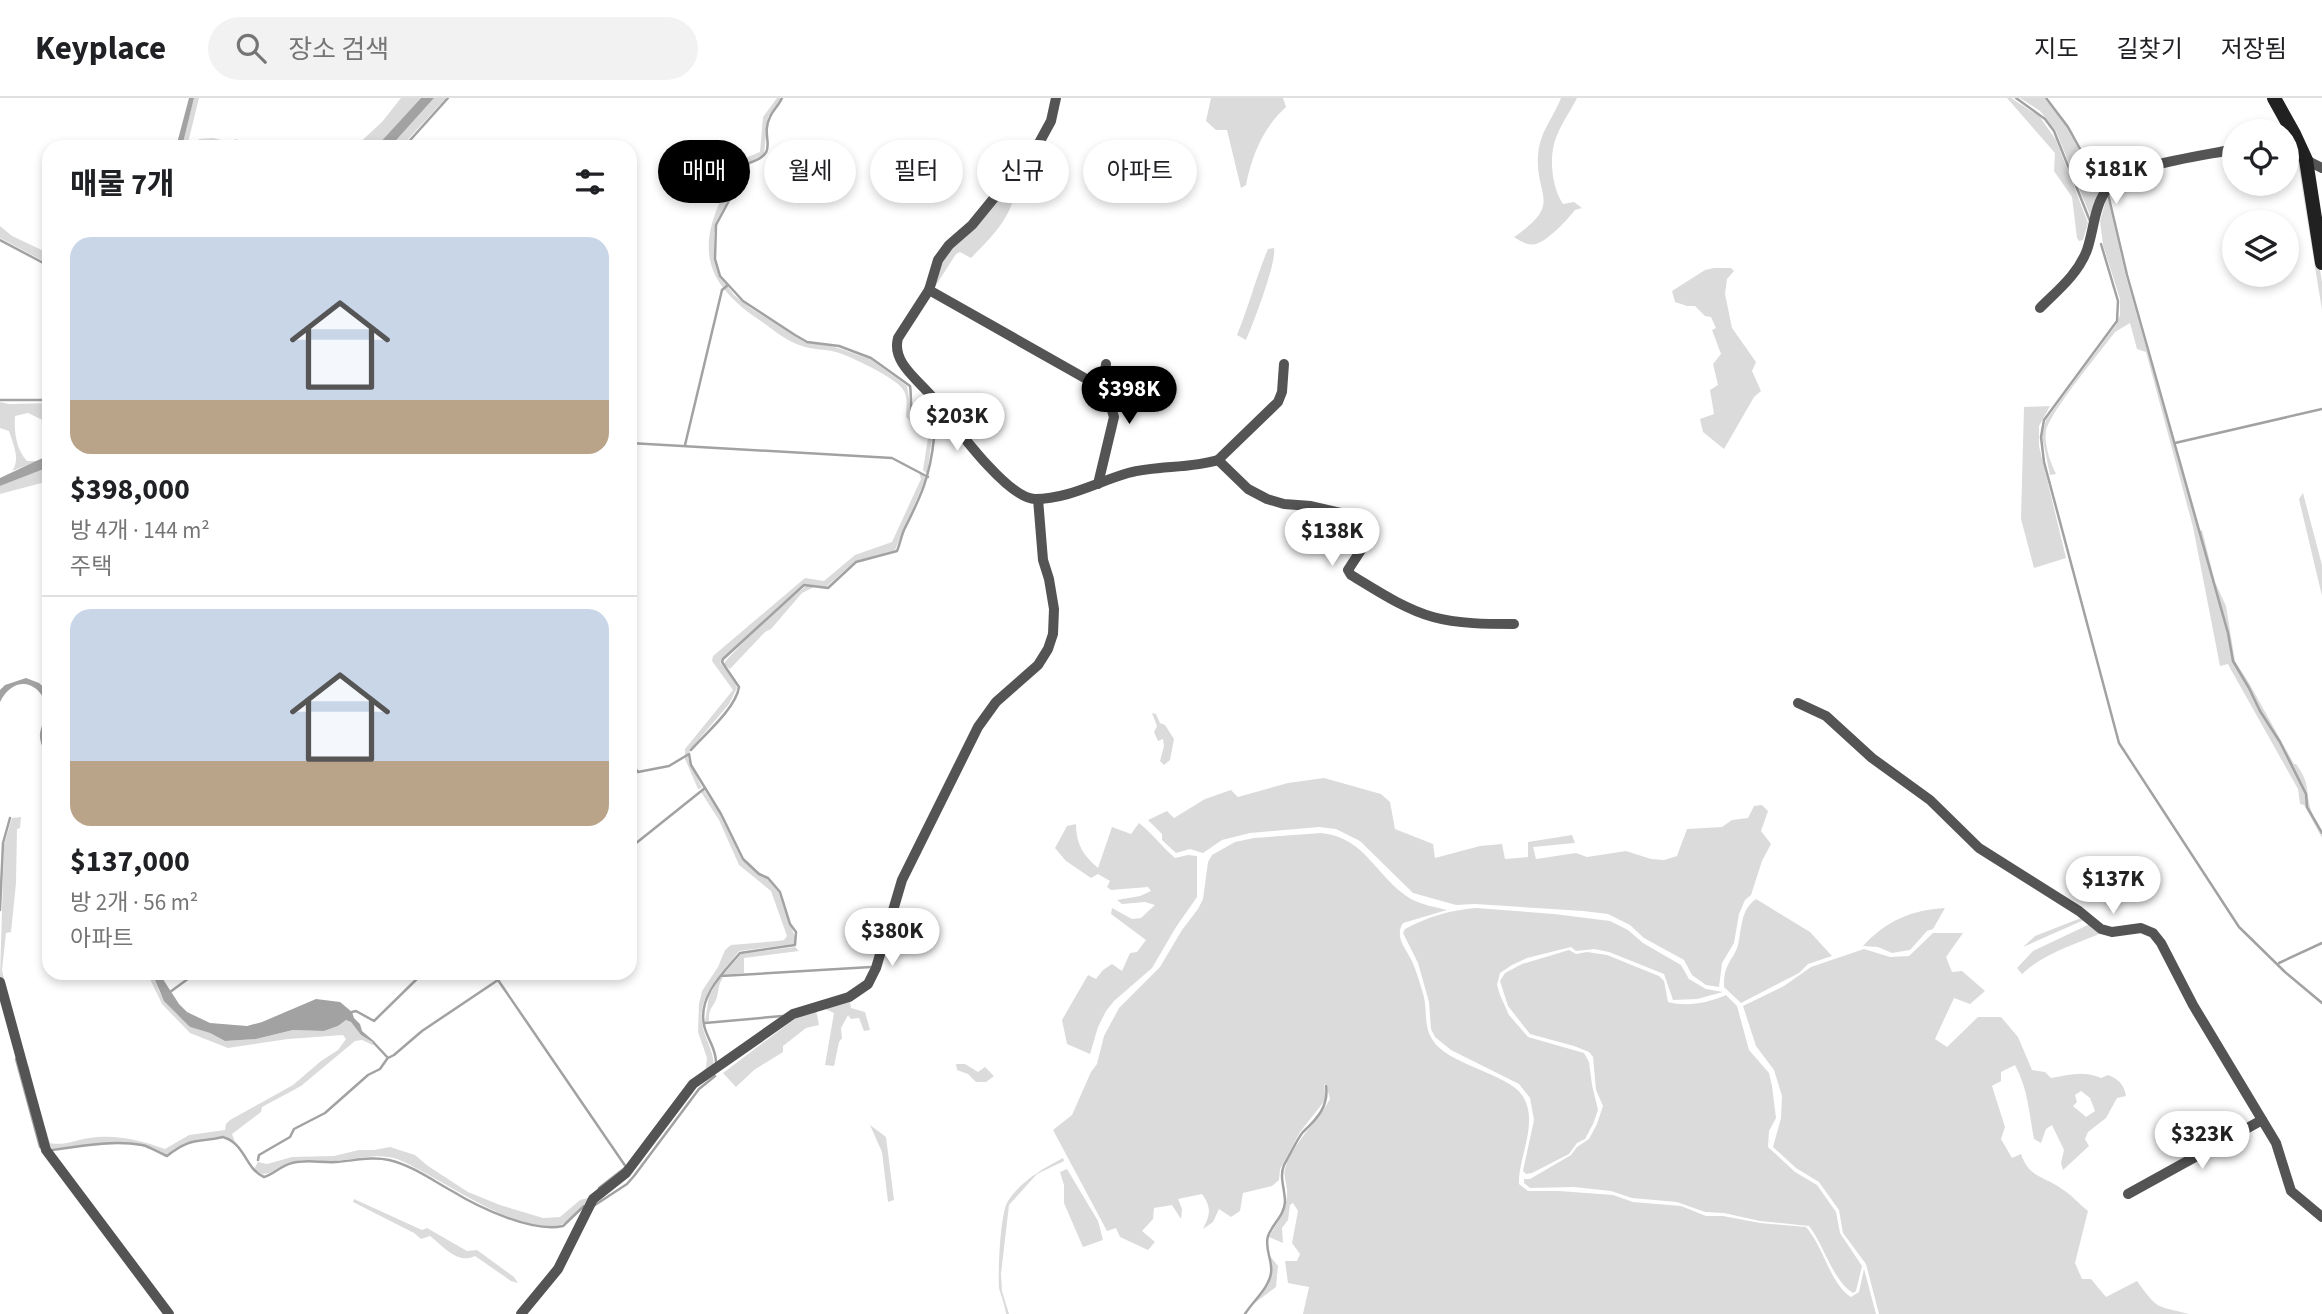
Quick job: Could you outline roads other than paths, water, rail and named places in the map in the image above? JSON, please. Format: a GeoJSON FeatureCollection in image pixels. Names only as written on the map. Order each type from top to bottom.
{"type":"FeatureCollection","features":[{"type":"Feature","properties":{"kind":"street"},"geometry":{"type":"LineString","coordinates":[[1056,98],[1051,121],[1039,143],[980,215],[949,245],[938,260],[929,289],[898,338],[897,353],[901,362],[978,454],[1013,491],[1031,499],[1055,497],[1130,473],[1207,464],[1218,460],[1278,402],[1282,392],[1284,364]]}},
{"type":"Feature","properties":{"kind":"street"},"geometry":{"type":"LineString","coordinates":[[2274,98],[2283,119]]}},
{"type":"Feature","properties":{"kind":"street"},"geometry":{"type":"LineString","coordinates":[[2299,149],[2306,160],[2322,263]]}},
{"type":"Feature","properties":{"kind":"street"},"geometry":{"type":"LineString","coordinates":[[2040,308],[2079,269],[2107,188],[2130,173],[2222,152]]}},
{"type":"Feature","properties":{"kind":"street"},"geometry":{"type":"LineString","coordinates":[[2306,160],[2322,168]]}},
{"type":"Feature","properties":{"kind":"street"},"geometry":{"type":"LineString","coordinates":[[929,289],[1097,385],[1104,385]]}},
{"type":"Feature","properties":{"kind":"street"},"geometry":{"type":"LineString","coordinates":[[1098,484],[1114,417],[1104,385],[1106,364]]}},
{"type":"Feature","properties":{"kind":"street"},"geometry":{"type":"LineString","coordinates":[[1218,460],[1248,489],[1267,499],[1284,505],[1311,506],[1367,519],[1374,530],[1348,570],[1351,575],[1383,595],[1441,619],[1514,624]]}},
{"type":"Feature","properties":{"kind":"street"},"geometry":{"type":"LineString","coordinates":[[521,1314],[558,1269],[593,1199],[626,1173],[693,1084],[793,1014],[849,997],[869,984],[902,880],[978,727],[996,702],[1038,665],[1048,649],[1053,634],[1054,609],[1043,560],[1038,499]]}},
{"type":"Feature","properties":{"kind":"street"},"geometry":{"type":"LineString","coordinates":[[1798,703],[1834,722],[1872,758],[1930,800],[1979,848],[2079,911],[2101,929],[2112,932],[2141,928],[2153,933],[2276,1143],[2291,1191],[2322,1217]]}},
{"type":"Feature","properties":{"kind":"street"},"geometry":{"type":"LineString","coordinates":[[0,982],[46,1150],[169,1314]]}},
{"type":"Feature","properties":{"kind":"street"},"geometry":{"type":"LineString","coordinates":[[2128,1194],[2262,1120]]}},
{"type":"Feature","properties":{"kind":"waterway"},"geometry":{"type":"LineString","coordinates":[[410,140],[448,98]]}},
{"type":"Feature","properties":{"kind":"waterway"},"geometry":{"type":"LineString","coordinates":[[691,750],[712,729],[737,695],[739,687],[722,662],[723,659],[804,585],[828,588],[856,562],[897,551],[924,486],[934,438],[912,415],[910,386],[871,358],[839,346],[807,342],[743,301],[720,276],[715,259],[716,225],[749,163],[765,154],[768,144],[767,125],[782,98]]}},
{"type":"Feature","properties":{"kind":"waterway"},"geometry":{"type":"LineString","coordinates":[[2016,98],[2045,119],[2054,131],[2090,221]]}},
{"type":"Feature","properties":{"kind":"waterway"},"geometry":{"type":"LineString","coordinates":[[2046,98],[2068,127],[2096,178]]}},
{"type":"Feature","properties":{"kind":"waterway"},"geometry":{"type":"LineString","coordinates":[[2108,194],[2127,275],[2228,633],[2233,661],[2280,742],[2306,794],[2307,807],[2322,833]]}},
{"type":"Feature","properties":{"kind":"waterway"},"geometry":{"type":"LineString","coordinates":[[0,240],[42,262]]}},
{"type":"Feature","properties":{"kind":"waterway"},"geometry":{"type":"LineString","coordinates":[[2101,244],[2118,301],[2117,321],[2044,420],[2041,437],[2044,462],[2119,743],[2239,927],[2285,972],[2322,1003]]}},
{"type":"Feature","properties":{"kind":"waterway"},"geometry":{"type":"LineString","coordinates":[[685,445],[722,290],[728,285]]}},
{"type":"Feature","properties":{"kind":"waterway"},"geometry":{"type":"LineString","coordinates":[[0,400],[42,400]]}},
{"type":"Feature","properties":{"kind":"waterway"},"geometry":{"type":"LineString","coordinates":[[2175,443],[2322,409]]}},
{"type":"Feature","properties":{"kind":"waterway"},"geometry":{"type":"LineString","coordinates":[[637,443],[892,458],[928,477]]}},
{"type":"Feature","properties":{"kind":"waterway"},"geometry":{"type":"LineString","coordinates":[[637,771],[669,766],[689,754],[691,765],[721,814],[743,859],[759,874],[768,878],[780,892],[790,924],[796,932],[795,945],[740,953],[713,986],[703,1014],[716,1062]]}},
{"type":"Feature","properties":{"kind":"waterway"},"geometry":{"type":"LineString","coordinates":[[637,842],[705,788]]}},
{"type":"Feature","properties":{"kind":"waterway"},"geometry":{"type":"LineString","coordinates":[[0,910],[3,843],[10,818]]}},
{"type":"Feature","properties":{"kind":"waterway"},"geometry":{"type":"LineString","coordinates":[[2279,963],[2322,943]]}},
{"type":"Feature","properties":{"kind":"waterway"},"geometry":{"type":"LineString","coordinates":[[721,976],[871,967]]}},
{"type":"Feature","properties":{"kind":"waterway"},"geometry":{"type":"LineString","coordinates":[[170,992],[186,980]]}},
{"type":"Feature","properties":{"kind":"waterway"},"geometry":{"type":"LineString","coordinates":[[352,1012],[356,1011],[374,1021],[416,980]]}},
{"type":"Feature","properties":{"kind":"waterway"},"geometry":{"type":"LineString","coordinates":[[374,1043],[388,1058],[394,1055],[422,1031],[498,980],[626,1167],[599,1188]]}},
{"type":"Feature","properties":{"kind":"waterway"},"geometry":{"type":"LineString","coordinates":[[705,1023],[782,1016]]}},
{"type":"Feature","properties":{"kind":"waterway"},"geometry":{"type":"LineString","coordinates":[[16,1059],[40,1147]]}},
{"type":"Feature","properties":{"kind":"waterway"},"geometry":{"type":"LineString","coordinates":[[258,1160],[259,1155],[290,1137],[294,1129],[325,1113],[368,1075],[380,1069],[387,1059]]}},
{"type":"Feature","properties":{"kind":"waterway"},"geometry":{"type":"LineString","coordinates":[[595,1205],[627,1184],[699,1089],[715,1076]]}},
{"type":"Feature","properties":{"kind":"waterway"},"geometry":{"type":"LineString","coordinates":[[1245,1314],[1270,1279],[1267,1241],[1284,1207],[1284,1165],[1301,1134],[1321,1112],[1326,1100],[1326,1086]]}},
{"type":"Feature","properties":{"kind":"waterway"},"geometry":{"type":"LineString","coordinates":[[52,1150],[120,1143],[145,1146],[167,1156],[188,1143],[223,1137],[231,1140],[253,1168],[264,1177],[297,1162],[382,1159],[405,1165],[476,1204],[536,1226],[563,1226],[584,1206]]}}]}
